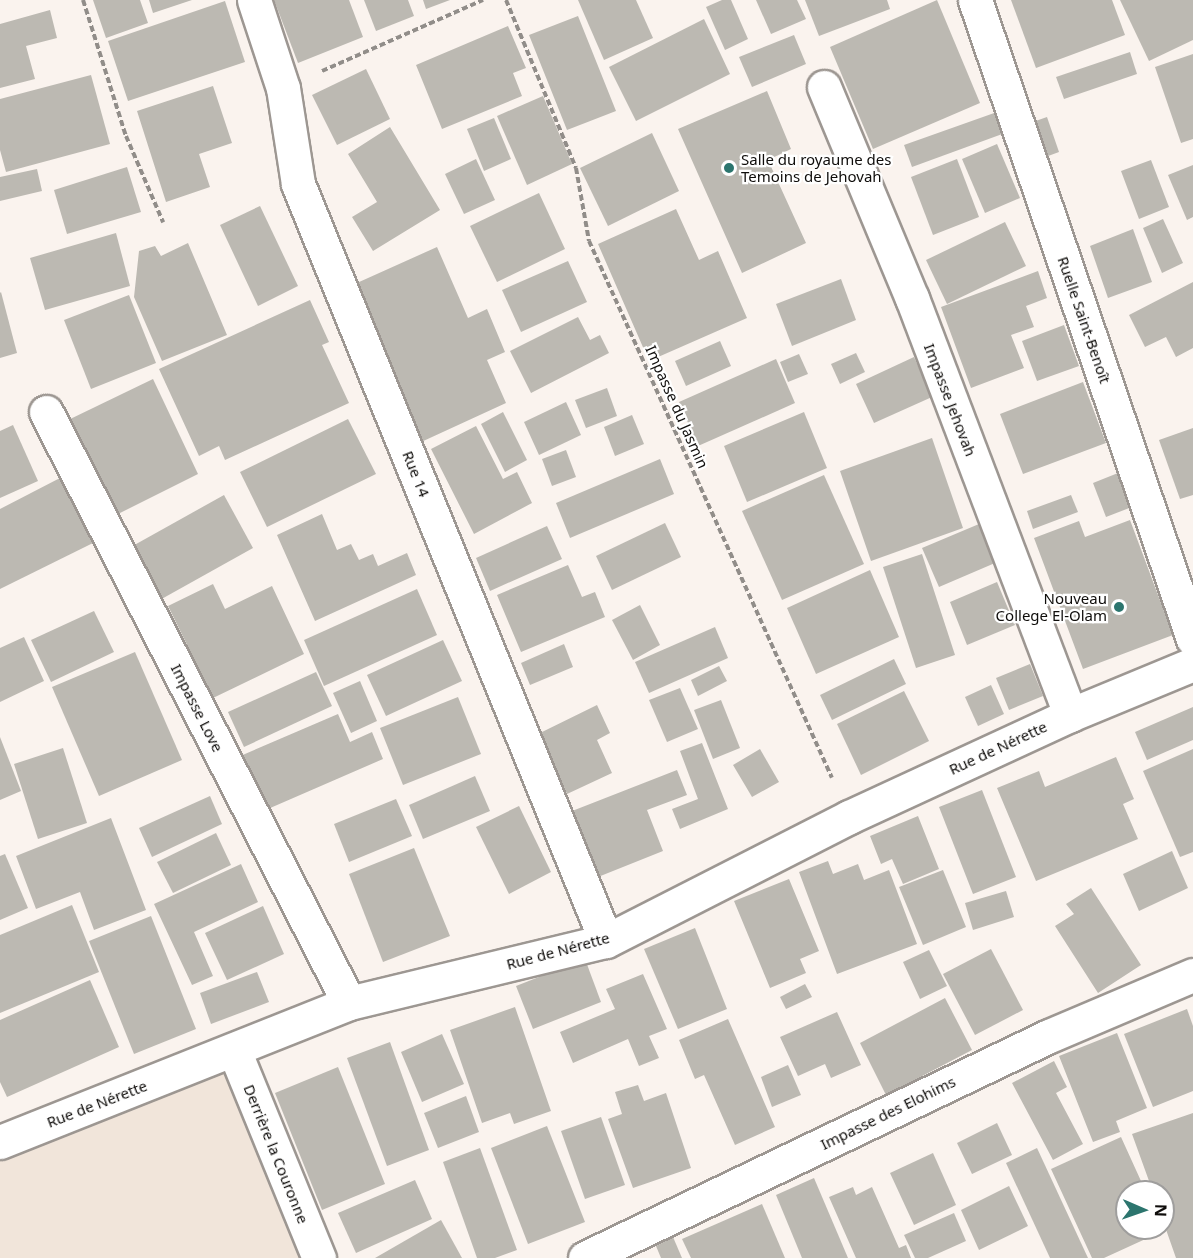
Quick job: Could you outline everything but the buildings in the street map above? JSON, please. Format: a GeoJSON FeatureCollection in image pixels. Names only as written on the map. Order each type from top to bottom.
{"type":"FeatureCollection","features":[{"type":"Feature","properties":{"kind":"street","name":"Rue 14"},"geometry":{"type":"LineString","coordinates":[[254,0],[283,88],[298,184],[606,941]]}},
{"type":"Feature","properties":{"kind":"street","name":"Ruelle Saint-Benoît"},"geometry":{"type":"LineString","coordinates":[[975,0],[1193,639]]}},
{"type":"Feature","properties":{"kind":"street","name":"Impasse Jehovah"},"geometry":{"type":"LineString","coordinates":[[824,87],[912,298],[1070,715]]}},
{"type":"Feature","properties":{"kind":"street","name":"Impasse Love"},"geometry":{"type":"LineString","coordinates":[[46,412],[349,1003]]}},
{"type":"Feature","properties":{"kind":"street","name":"Rue de Nérette"},"geometry":{"type":"LineString","coordinates":[[0,1142],[349,1003],[606,941],[849,817],[1070,715],[1193,664]]}},
{"type":"Feature","properties":{"kind":"street","name":"Impasse des Elohims"},"geometry":{"type":"LineString","coordinates":[[585,1258],[1049,1036],[1193,975]]}},
{"type":"Feature","properties":{"kind":"street","name":"Derrière la Couronne"},"geometry":{"type":"LineString","coordinates":[[234,1050],[319,1258]]}},
{"type":"Feature","properties":{"kind":"path"},"geometry":{"type":"LineString","coordinates":[[83,0],[126,136],[163,222]]}},
{"type":"Feature","properties":{"kind":"path"},"geometry":{"type":"LineString","coordinates":[[283,88],[483,0]]}},
{"type":"Feature","properties":{"kind":"path","name":"Impasse du Jasmin"},"geometry":{"type":"LineString","coordinates":[[506,0],[576,168],[589,241],[849,817]]}},
{"type":"Feature","properties":{"kind":"shaded area"},"geometry":{"type":"Polygon","coordinates":[[[226,1070],[305,1258],[0,1258],[0,1159],[226,1070]]]}},
{"type":"Feature","properties":{"kind":"place","name":"Salle du royaume des Temoins de Jehovah"},"geometry":{"type":"Point","coordinates":[729,168]}},
{"type":"Feature","properties":{"kind":"place","name":"Nouveau College El-Olam"},"geometry":{"type":"Point","coordinates":[1119,607]}}]}
